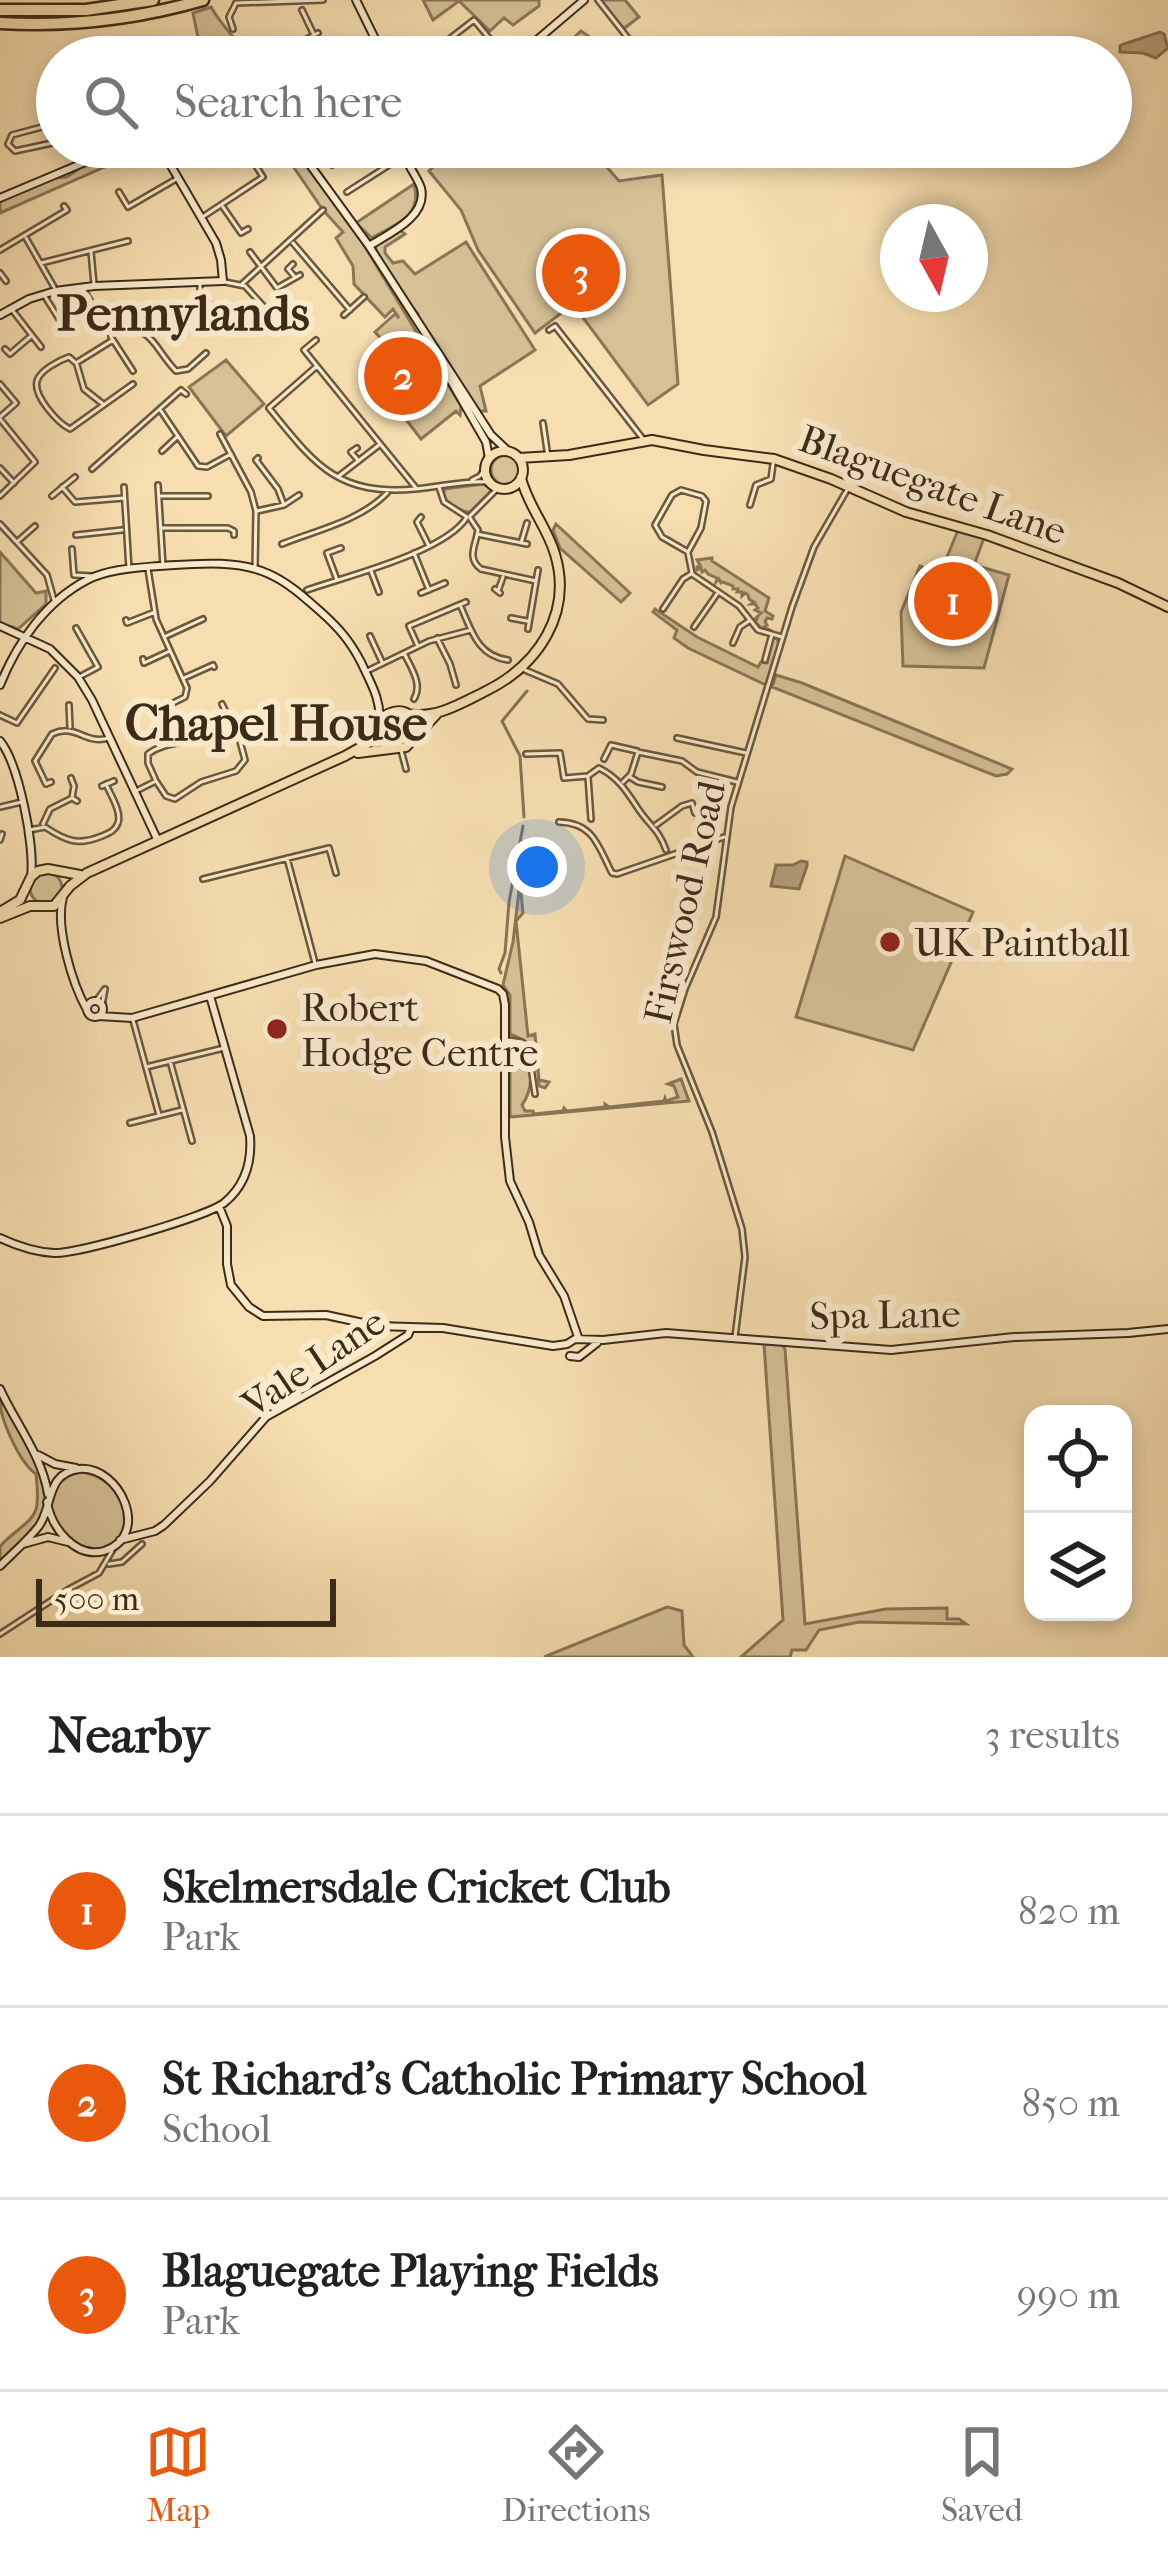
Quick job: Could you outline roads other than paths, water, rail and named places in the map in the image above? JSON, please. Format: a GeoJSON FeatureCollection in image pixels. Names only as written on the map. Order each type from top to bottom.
{"type":"FeatureCollection","features":[{"type":"Feature","properties":{"kind":"highway"},"geometry":{"type":"LineString","coordinates":[[0,10],[86,10],[153,0]]}},
{"type":"Feature","properties":{"kind":"highway"},"geometry":{"type":"LineString","coordinates":[[0,22],[99,21],[203,0]]}},
{"type":"Feature","properties":{"kind":"main road","name":"Blaguegate Lane"},"geometry":{"type":"LineString","coordinates":[[514,455],[548,458],[644,440],[774,459],[906,512],[987,535],[1104,578],[1168,607]]}},
{"type":"Feature","properties":{"kind":"main road"},"geometry":{"type":"LineString","coordinates":[[0,915],[16,903],[38,871],[87,873],[345,756],[370,742],[385,715],[438,713],[520,670],[542,646],[554,621],[560,592],[558,565],[526,497],[514,455],[498,452],[487,463],[494,485],[512,487],[526,497]]}},
{"type":"Feature","properties":{"kind":"main road"},"geometry":{"type":"LineString","coordinates":[[512,487],[537,459]]}},
{"type":"Feature","properties":{"kind":"main road"},"geometry":{"type":"LineString","coordinates":[[405,713],[416,728],[413,740]]}},
{"type":"Feature","properties":{"kind":"main road"},"geometry":{"type":"LineString","coordinates":[[345,756],[397,748],[413,740],[438,713]]}},
{"type":"Feature","properties":{"kind":"main road"},"geometry":{"type":"LineString","coordinates":[[378,727],[383,744],[397,748]]}},
{"type":"Feature","properties":{"kind":"main road"},"geometry":{"type":"LineString","coordinates":[[51,870],[62,878],[64,896]]}},
{"type":"Feature","properties":{"kind":"main road"},"geometry":{"type":"LineString","coordinates":[[0,915],[54,906],[87,873]]}},
{"type":"Feature","properties":{"kind":"main road"},"geometry":{"type":"LineString","coordinates":[[29,881],[29,897],[40,906]]}},
{"type":"Feature","properties":{"kind":"street"},"geometry":{"type":"LineString","coordinates":[[234,30],[229,16],[236,3],[323,0]]}},
{"type":"Feature","properties":{"kind":"street"},"geometry":{"type":"LineString","coordinates":[[356,0],[373,36]]}},
{"type":"Feature","properties":{"kind":"street"},"geometry":{"type":"LineString","coordinates":[[542,36],[584,0]]}},
{"type":"Feature","properties":{"kind":"street"},"geometry":{"type":"LineString","coordinates":[[598,0],[626,36]]}},
{"type":"Feature","properties":{"kind":"street"},"geometry":{"type":"LineString","coordinates":[[302,10],[313,36]]}},
{"type":"Feature","properties":{"kind":"street"},"geometry":{"type":"LineString","coordinates":[[453,36],[474,20],[487,36]]}},
{"type":"Feature","properties":{"kind":"street"},"geometry":{"type":"LineString","coordinates":[[36,129],[2,138],[15,152],[36,147]]}},
{"type":"Feature","properties":{"kind":"street"},"geometry":{"type":"LineString","coordinates":[[8,145],[12,135]]}},
{"type":"Feature","properties":{"kind":"street"},"geometry":{"type":"LineString","coordinates":[[0,198],[71,168]]}},
{"type":"Feature","properties":{"kind":"street"},"geometry":{"type":"LineString","coordinates":[[172,168],[220,254],[223,281]]}},
{"type":"Feature","properties":{"kind":"street"},"geometry":{"type":"LineString","coordinates":[[201,218],[263,177],[257,168]]}},
{"type":"Feature","properties":{"kind":"street"},"geometry":{"type":"LineString","coordinates":[[312,168],[369,245],[481,420],[514,455]]}},
{"type":"Feature","properties":{"kind":"street"},"geometry":{"type":"LineString","coordinates":[[347,192],[384,168]]}},
{"type":"Feature","properties":{"kind":"street"},"geometry":{"type":"LineString","coordinates":[[369,245],[419,208],[421,189],[411,168]]}},
{"type":"Feature","properties":{"kind":"street"},"geometry":{"type":"LineString","coordinates":[[119,192],[128,207],[178,178]]}},
{"type":"Feature","properties":{"kind":"street"},"geometry":{"type":"LineString","coordinates":[[222,204],[241,233],[248,229]]}},
{"type":"Feature","properties":{"kind":"street"},"geometry":{"type":"LineString","coordinates":[[0,250],[67,210],[64,206]]}},
{"type":"Feature","properties":{"kind":"street"},"geometry":{"type":"LineString","coordinates":[[242,284],[323,210]]}},
{"type":"Feature","properties":{"kind":"street"},"geometry":{"type":"LineString","coordinates":[[25,236],[56,291]]}},
{"type":"Feature","properties":{"kind":"street"},"geometry":{"type":"LineString","coordinates":[[291,240],[350,310]]}},
{"type":"Feature","properties":{"kind":"street"},"geometry":{"type":"LineString","coordinates":[[41,263],[128,241]]}},
{"type":"Feature","properties":{"kind":"street"},"geometry":{"type":"LineString","coordinates":[[91,250],[94,286]]}},
{"type":"Feature","properties":{"kind":"street"},"geometry":{"type":"LineString","coordinates":[[250,252],[278,290],[298,277],[288,268],[293,264]]}},
{"type":"Feature","properties":{"kind":"street"},"geometry":{"type":"LineString","coordinates":[[0,273],[6,281]]}},
{"type":"Feature","properties":{"kind":"street"},"geometry":{"type":"LineString","coordinates":[[0,315],[44,294],[82,287],[223,281],[242,284],[267,310]]}},
{"type":"Feature","properties":{"kind":"street"},"geometry":{"type":"LineString","coordinates":[[200,284],[200,294],[212,308],[207,314]]}},
{"type":"Feature","properties":{"kind":"street"},"geometry":{"type":"LineString","coordinates":[[82,287],[133,370]]}},
{"type":"Feature","properties":{"kind":"street"},"geometry":{"type":"LineString","coordinates":[[44,294],[59,319]]}},
{"type":"Feature","properties":{"kind":"street"},"geometry":{"type":"LineString","coordinates":[[344,315],[364,297]]}},
{"type":"Feature","properties":{"kind":"street"},"geometry":{"type":"LineString","coordinates":[[11,309],[41,347]]}},
{"type":"Feature","properties":{"kind":"street"},"geometry":{"type":"LineString","coordinates":[[549,330],[555,326],[644,440]]}},
{"type":"Feature","properties":{"kind":"street"},"geometry":{"type":"LineString","coordinates":[[111,330],[145,332],[176,370],[188,369],[206,353]]}},
{"type":"Feature","properties":{"kind":"street"},"geometry":{"type":"LineString","coordinates":[[4,360],[8,351],[33,334]]}},
{"type":"Feature","properties":{"kind":"street"},"geometry":{"type":"LineString","coordinates":[[317,366],[269,408],[328,474],[362,487],[388,490],[470,481],[480,476],[487,463],[486,442],[427,338]]}},
{"type":"Feature","properties":{"kind":"street"},"geometry":{"type":"LineString","coordinates":[[76,364],[113,340]]}},
{"type":"Feature","properties":{"kind":"street"},"geometry":{"type":"LineString","coordinates":[[316,340],[304,350],[417,489]]}},
{"type":"Feature","properties":{"kind":"street"},"geometry":{"type":"LineString","coordinates":[[103,404],[84,389],[74,359],[64,357],[39,378],[37,388],[47,409],[70,429],[133,385]]}},
{"type":"Feature","properties":{"kind":"street"},"geometry":{"type":"LineString","coordinates":[[0,384],[18,401],[0,418],[35,460],[0,496]]}},
{"type":"Feature","properties":{"kind":"street"},"geometry":{"type":"LineString","coordinates":[[92,469],[181,390],[186,394]]}},
{"type":"Feature","properties":{"kind":"street"},"geometry":{"type":"LineString","coordinates":[[160,409],[200,467],[231,454]]}},
{"type":"Feature","properties":{"kind":"street"},"geometry":{"type":"LineString","coordinates":[[479,430],[481,420]]}},
{"type":"Feature","properties":{"kind":"street"},"geometry":{"type":"LineString","coordinates":[[543,423],[548,458]]}},
{"type":"Feature","properties":{"kind":"street"},"geometry":{"type":"LineString","coordinates":[[220,434],[256,511],[255,570]]}},
{"type":"Feature","properties":{"kind":"street"},"geometry":{"type":"LineString","coordinates":[[162,451],[178,436]]}},
{"type":"Feature","properties":{"kind":"street"},"geometry":{"type":"LineString","coordinates":[[337,477],[380,444]]}},
{"type":"Feature","properties":{"kind":"street"},"geometry":{"type":"LineString","coordinates":[[357,448],[351,452],[358,461]]}},
{"type":"Feature","properties":{"kind":"street"},"geometry":{"type":"LineString","coordinates":[[258,458],[284,505]]}},
{"type":"Feature","properties":{"kind":"street"},"geometry":{"type":"LineString","coordinates":[[750,505],[756,485],[771,479],[774,459]]}},
{"type":"Feature","properties":{"kind":"street"},"geometry":{"type":"LineString","coordinates":[[0,468],[14,483]]}},
{"type":"Feature","properties":{"kind":"street"},"geometry":{"type":"LineString","coordinates":[[52,496],[75,477]]}},
{"type":"Feature","properties":{"kind":"street"},"geometry":{"type":"LineString","coordinates":[[311,591],[429,547],[461,526],[494,485],[470,481]]}},
{"type":"Feature","properties":{"kind":"street"},"geometry":{"type":"LineString","coordinates":[[158,485],[163,566]]}},
{"type":"Feature","properties":{"kind":"street"},"geometry":{"type":"LineString","coordinates":[[439,486],[442,500],[477,527],[472,555],[476,565],[536,581]]}},
{"type":"Feature","properties":{"kind":"street","name":"Firswood Road"},"geometry":{"type":"LineString","coordinates":[[735,1339],[745,1257],[742,1229],[674,1032],[685,989],[716,917],[739,782],[783,638],[814,547],[848,486]]}},
{"type":"Feature","properties":{"kind":"street"},"geometry":{"type":"LineString","coordinates":[[62,487],[75,502],[124,498]]}},
{"type":"Feature","properties":{"kind":"street"},"geometry":{"type":"LineString","coordinates":[[124,487],[129,570]]}},
{"type":"Feature","properties":{"kind":"street"},"geometry":{"type":"LineString","coordinates":[[282,544],[364,512],[388,490]]}},
{"type":"Feature","properties":{"kind":"street"},"geometry":{"type":"LineString","coordinates":[[688,552],[662,537],[656,525],[672,495],[681,490],[706,501],[701,528],[688,552],[692,574],[740,605],[758,629],[783,638]]}},
{"type":"Feature","properties":{"kind":"street"},"geometry":{"type":"LineString","coordinates":[[256,511],[284,505],[299,495]]}},
{"type":"Feature","properties":{"kind":"street"},"geometry":{"type":"LineString","coordinates":[[159,496],[208,496]]}},
{"type":"Feature","properties":{"kind":"street"},"geometry":{"type":"LineString","coordinates":[[421,517],[417,522],[429,547]]}},
{"type":"Feature","properties":{"kind":"street"},"geometry":{"type":"LineString","coordinates":[[0,524],[47,575],[55,602]]}},
{"type":"Feature","properties":{"kind":"street"},"geometry":{"type":"LineString","coordinates":[[478,534],[524,544],[526,524]]}},
{"type":"Feature","properties":{"kind":"street"},"geometry":{"type":"LineString","coordinates":[[17,542],[34,526]]}},
{"type":"Feature","properties":{"kind":"street"},"geometry":{"type":"LineString","coordinates":[[160,528],[228,528],[234,535]]}},
{"type":"Feature","properties":{"kind":"street"},"geometry":{"type":"LineString","coordinates":[[76,535],[126,530]]}},
{"type":"Feature","properties":{"kind":"street"},"geometry":{"type":"LineString","coordinates":[[337,580],[327,553],[341,548]]}},
{"type":"Feature","properties":{"kind":"street"},"geometry":{"type":"LineString","coordinates":[[72,549],[74,575],[95,577]]}},
{"type":"Feature","properties":{"kind":"street"},"geometry":{"type":"LineString","coordinates":[[415,553],[429,590]]}},
{"type":"Feature","properties":{"kind":"street"},"geometry":{"type":"LineString","coordinates":[[392,560],[395,569]]}},
{"type":"Feature","properties":{"kind":"street"},"geometry":{"type":"LineString","coordinates":[[0,683],[26,637],[55,602],[95,577],[163,566],[221,565],[268,573],[349,639],[378,698],[378,727]]}},
{"type":"Feature","properties":{"kind":"street"},"geometry":{"type":"LineString","coordinates":[[148,568],[155,612],[187,688],[185,697],[161,709],[159,704]]}},
{"type":"Feature","properties":{"kind":"street"},"geometry":{"type":"LineString","coordinates":[[370,568],[380,592]]}},
{"type":"Feature","properties":{"kind":"street"},"geometry":{"type":"LineString","coordinates":[[528,629],[538,570]]}},
{"type":"Feature","properties":{"kind":"street"},"geometry":{"type":"LineString","coordinates":[[663,609],[683,579],[692,574]]}},
{"type":"Feature","properties":{"kind":"street"},"geometry":{"type":"LineString","coordinates":[[498,591],[503,575]]}},
{"type":"Feature","properties":{"kind":"street"},"geometry":{"type":"LineString","coordinates":[[422,592],[445,583]]}},
{"type":"Feature","properties":{"kind":"street"},"geometry":{"type":"LineString","coordinates":[[694,627],[718,591]]}},
{"type":"Feature","properties":{"kind":"street"},"geometry":{"type":"LineString","coordinates":[[418,646],[409,626],[466,602]]}},
{"type":"Feature","properties":{"kind":"street"},"geometry":{"type":"LineString","coordinates":[[459,604],[482,650],[494,658],[508,659]]}},
{"type":"Feature","properties":{"kind":"street"},"geometry":{"type":"LineString","coordinates":[[126,620],[155,612]]}},
{"type":"Feature","properties":{"kind":"street"},"geometry":{"type":"LineString","coordinates":[[510,617],[529,621]]}},
{"type":"Feature","properties":{"kind":"street"},"geometry":{"type":"LineString","coordinates":[[164,637],[203,619]]}},
{"type":"Feature","properties":{"kind":"street"},"geometry":{"type":"LineString","coordinates":[[733,644],[739,629],[750,620]]}},
{"type":"Feature","properties":{"kind":"street"},"geometry":{"type":"LineString","coordinates":[[0,626],[56,653],[79,677],[158,841]]}},
{"type":"Feature","properties":{"kind":"street"},"geometry":{"type":"LineString","coordinates":[[76,628],[98,667],[79,677]]}},
{"type":"Feature","properties":{"kind":"street"},"geometry":{"type":"LineString","coordinates":[[365,672],[437,638],[471,630]]}},
{"type":"Feature","properties":{"kind":"street"},"geometry":{"type":"LineString","coordinates":[[765,660],[772,634]]}},
{"type":"Feature","properties":{"kind":"street"},"geometry":{"type":"LineString","coordinates":[[370,636],[383,663]]}},
{"type":"Feature","properties":{"kind":"street"},"geometry":{"type":"LineString","coordinates":[[437,638],[456,685]]}},
{"type":"Feature","properties":{"kind":"street"},"geometry":{"type":"LineString","coordinates":[[143,658],[145,663],[170,651]]}},
{"type":"Feature","properties":{"kind":"street"},"geometry":{"type":"LineString","coordinates":[[404,653],[417,682],[414,699]]}},
{"type":"Feature","properties":{"kind":"street"},"geometry":{"type":"LineString","coordinates":[[0,715],[17,723],[55,668]]}},
{"type":"Feature","properties":{"kind":"street"},"geometry":{"type":"LineString","coordinates":[[183,679],[214,668]]}},
{"type":"Feature","properties":{"kind":"street"},"geometry":{"type":"LineString","coordinates":[[525,670],[558,684],[588,719],[603,720]]}},
{"type":"Feature","properties":{"kind":"street"},"geometry":{"type":"LineString","coordinates":[[378,698],[405,713]]}},
{"type":"Feature","properties":{"kind":"street"},"geometry":{"type":"LineString","coordinates":[[222,704],[230,726]]}},
{"type":"Feature","properties":{"kind":"street"},"geometry":{"type":"LineString","coordinates":[[69,705],[69,730]]}},
{"type":"Feature","properties":{"kind":"street"},"geometry":{"type":"LineString","coordinates":[[230,726],[238,734],[243,766],[201,782],[175,799],[166,796],[148,764],[150,752],[166,744],[205,738],[230,726]]}},
{"type":"Feature","properties":{"kind":"street"},"geometry":{"type":"LineString","coordinates":[[51,782],[46,784],[35,761],[52,734],[69,730],[90,740],[109,738]]}},
{"type":"Feature","properties":{"kind":"street"},"geometry":{"type":"LineString","coordinates":[[677,739],[748,753]]}},
{"type":"Feature","properties":{"kind":"street"},"geometry":{"type":"LineString","coordinates":[[0,741],[12,759],[22,802],[32,855],[29,881]]}},
{"type":"Feature","properties":{"kind":"street"},"geometry":{"type":"LineString","coordinates":[[604,758],[611,745],[682,761],[698,772],[739,782]]}},
{"type":"Feature","properties":{"kind":"street"},"geometry":{"type":"LineString","coordinates":[[397,748],[406,769]]}},
{"type":"Feature","properties":{"kind":"street"},"geometry":{"type":"LineString","coordinates":[[622,784],[638,752]]}},
{"type":"Feature","properties":{"kind":"street"},"geometry":{"type":"LineString","coordinates":[[526,754],[560,753],[564,778],[588,776],[599,768],[622,784],[655,826],[666,850]]}},
{"type":"Feature","properties":{"kind":"street"},"geometry":{"type":"LineString","coordinates":[[588,776],[592,819]]}},
{"type":"Feature","properties":{"kind":"street"},"geometry":{"type":"LineString","coordinates":[[629,776],[662,787]]}},
{"type":"Feature","properties":{"kind":"street"},"geometry":{"type":"LineString","coordinates":[[42,827],[50,809],[74,800],[70,778]]}},
{"type":"Feature","properties":{"kind":"street"},"geometry":{"type":"LineString","coordinates":[[27,830],[42,827],[76,843],[113,830],[119,817],[104,785],[114,781]]}},
{"type":"Feature","properties":{"kind":"street"},"geometry":{"type":"LineString","coordinates":[[135,792],[156,781]]}},
{"type":"Feature","properties":{"kind":"street"},"geometry":{"type":"LineString","coordinates":[[0,807],[22,802]]}},
{"type":"Feature","properties":{"kind":"street"},"geometry":{"type":"LineString","coordinates":[[655,826],[682,806],[692,803],[695,813]]}},
{"type":"Feature","properties":{"kind":"street"},"geometry":{"type":"LineString","coordinates":[[559,822],[586,829],[609,869],[617,874],[726,837]]}},
{"type":"Feature","properties":{"kind":"street"},"geometry":{"type":"LineString","coordinates":[[202,879],[329,848],[336,873]]}},
{"type":"Feature","properties":{"kind":"street"},"geometry":{"type":"LineString","coordinates":[[32,855],[51,870]]}},
{"type":"Feature","properties":{"kind":"street"},"geometry":{"type":"LineString","coordinates":[[287,857],[316,965]]}},
{"type":"Feature","properties":{"kind":"street"},"geometry":{"type":"LineString","coordinates":[[64,896],[59,921],[77,988],[87,1010],[89,1003],[99,1006]]}},
{"type":"Feature","properties":{"kind":"street"},"geometry":{"type":"LineString","coordinates":[[40,906],[59,921]]}},
{"type":"Feature","properties":{"kind":"street"},"geometry":{"type":"LineString","coordinates":[[77,988],[115,1018],[132,1018],[316,965],[375,954],[437,964],[501,992],[510,1181],[538,1255],[564,1296],[584,1353],[576,1358],[547,1346],[454,1330],[377,1326],[326,1315],[280,1318],[254,1311],[229,1281],[226,1226],[219,1207]]}},
{"type":"Feature","properties":{"kind":"street"},"geometry":{"type":"LineString","coordinates":[[0,1238],[30,1249],[62,1253],[88,1248],[219,1207],[234,1193],[251,1153],[250,1136],[210,996]]}},
{"type":"Feature","properties":{"kind":"street"},"geometry":{"type":"LineString","coordinates":[[132,1018],[159,1115]]}},
{"type":"Feature","properties":{"kind":"street"},"geometry":{"type":"LineString","coordinates":[[505,1040],[528,1047],[535,1094]]}},
{"type":"Feature","properties":{"kind":"street"},"geometry":{"type":"LineString","coordinates":[[146,1067],[225,1048]]}},
{"type":"Feature","properties":{"kind":"street"},"geometry":{"type":"LineString","coordinates":[[170,1061],[192,1141]]}},
{"type":"Feature","properties":{"kind":"street"},"geometry":{"type":"LineString","coordinates":[[130,1123],[183,1109]]}},
{"type":"Feature","properties":{"kind":"street"},"geometry":{"type":"LineString","coordinates":[[570,1356],[572,1324]]}},
{"type":"Feature","properties":{"kind":"street","name":"Vale Lane"},"geometry":{"type":"LineString","coordinates":[[118,1542],[155,1531],[183,1509],[270,1414],[375,1356],[411,1328]]}},
{"type":"Feature","properties":{"kind":"street","name":"Spa Lane"},"geometry":{"type":"LineString","coordinates":[[580,1340],[666,1333],[891,1350],[1022,1336],[1168,1329]]}},
{"type":"Feature","properties":{"kind":"street"},"geometry":{"type":"LineString","coordinates":[[547,1346],[580,1340]]}},
{"type":"Feature","properties":{"kind":"street","name":"Spa Lane"},"geometry":{"type":"LineString","coordinates":[[584,1353],[603,1340]]}},
{"type":"Feature","properties":{"kind":"street"},"geometry":{"type":"LineString","coordinates":[[0,1389],[44,1474],[52,1520],[71,1544]]}},
{"type":"Feature","properties":{"kind":"street"},"geometry":{"type":"LineString","coordinates":[[35,1453],[107,1479],[126,1501],[132,1529],[139,1534]]}},
{"type":"Feature","properties":{"kind":"street"},"geometry":{"type":"LineString","coordinates":[[0,1566],[41,1523],[59,1479],[82,1469]]}},
{"type":"Feature","properties":{"kind":"street"},"geometry":{"type":"LineString","coordinates":[[0,1634],[99,1573],[129,1521]]}},
{"type":"Feature","properties":{"kind":"street"},"geometry":{"type":"LineString","coordinates":[[20,1545],[48,1538],[98,1552],[107,1564]]}},
{"type":"Feature","properties":{"kind":"street"},"geometry":{"type":"LineString","coordinates":[[98,1552],[118,1542]]}},
{"type":"Feature","properties":{"kind":"street"},"geometry":{"type":"LineString","coordinates":[[107,1564],[122,1562],[142,1544]]}},
{"type":"Feature","properties":{"kind":"waterway"},"geometry":{"type":"LineString","coordinates":[[503,720],[527,691]]}},
{"type":"Feature","properties":{"kind":"waterway"},"geometry":{"type":"LineString","coordinates":[[502,721],[520,756],[524,817]]}},
{"type":"Feature","properties":{"kind":"waterway"},"geometry":{"type":"LineString","coordinates":[[501,973],[523,826]]}},
{"type":"Feature","properties":{"kind":"place","name":"Blaguegate Playing Fields"},"geometry":{"type":"Point","coordinates":[581,273]}},
{"type":"Feature","properties":{"kind":"place","name":"St Richard's Catholic Primary School"},"geometry":{"type":"Point","coordinates":[403,376]}},
{"type":"Feature","properties":{"kind":"place","name":"Skelmersdale Cricket Club"},"geometry":{"type":"Point","coordinates":[953,601]}},
{"type":"Feature","properties":{"kind":"place","name":"UK Paintball"},"geometry":{"type":"Point","coordinates":[890,942]}},
{"type":"Feature","properties":{"kind":"place","name":"Robert Hodge Centre"},"geometry":{"type":"Point","coordinates":[277,1029]}},
{"type":"Feature","properties":{"kind":"district","name":"Pennylands"},"geometry":{"type":"Point","coordinates":[183,312]}},
{"type":"Feature","properties":{"kind":"district","name":"Chapel House"},"geometry":{"type":"Point","coordinates":[276,722]}}]}
